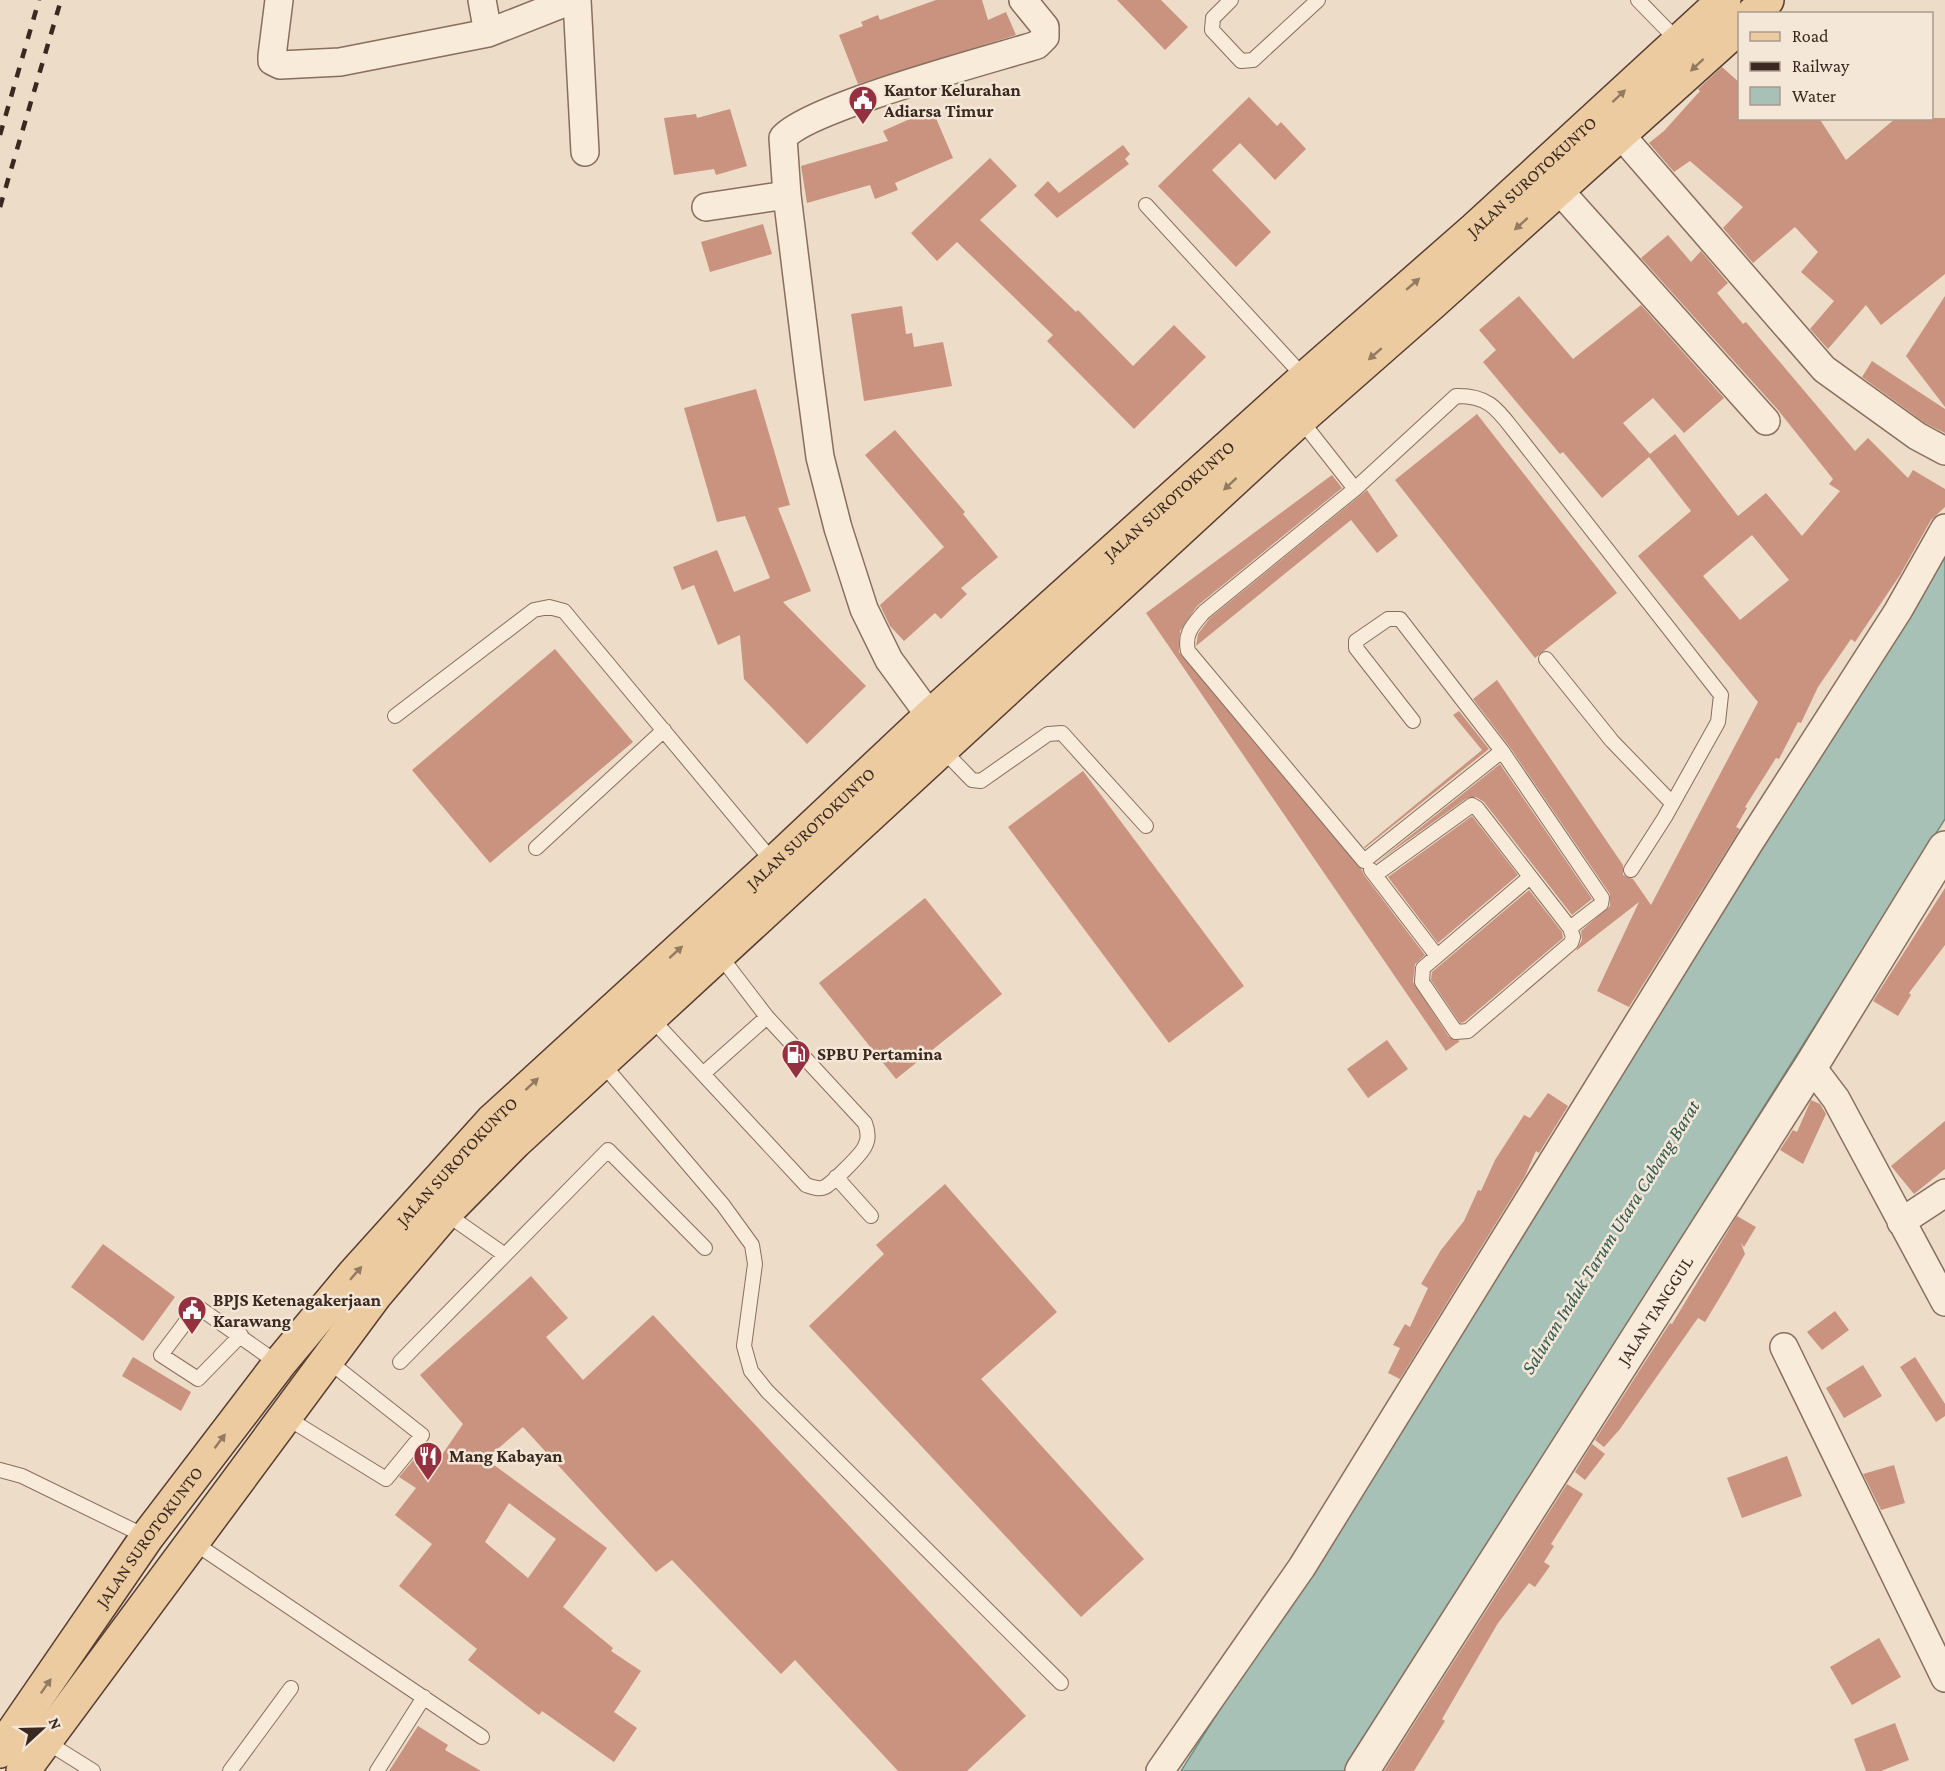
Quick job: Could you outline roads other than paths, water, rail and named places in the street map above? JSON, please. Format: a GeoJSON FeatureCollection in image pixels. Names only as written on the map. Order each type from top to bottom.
{"type":"FeatureCollection","features":[{"type":"Feature","properties":{"kind":"main road","name":"JALAN SUROTOKUNTO"},"geometry":{"type":"LineString","coordinates":[[0,1751],[147,1537],[279,1364],[354,1274],[492,1121],[591,1051],[651,1018],[774,863],[930,716],[1305,378],[1475,229],[1724,0]]}},
{"type":"Feature","properties":{"kind":"main road"},"geometry":{"type":"LineString","coordinates":[[1755,12],[1767,0]]}},
{"type":"Feature","properties":{"kind":"main road","name":"JALAN SUROTOKUNTO"},"geometry":{"type":"LineString","coordinates":[[23,1771],[376,1294],[445,1213],[515,1142],[591,1051],[709,943],[843,839],[943,750],[1300,419],[1738,28]]}},
{"type":"Feature","properties":{"kind":"street"},"geometry":{"type":"LineString","coordinates":[[279,0],[272,56],[273,61],[280,65],[340,62],[488,33],[572,0]]}},
{"type":"Feature","properties":{"kind":"street"},"geometry":{"type":"LineString","coordinates":[[482,0],[488,33]]}},
{"type":"Feature","properties":{"kind":"street"},"geometry":{"type":"LineString","coordinates":[[577,0],[585,152]]}},
{"type":"Feature","properties":{"kind":"street"},"geometry":{"type":"LineString","coordinates":[[930,716],[890,660],[864,609],[838,528],[820,457],[787,195],[783,138],[790,130],[840,108],[1037,45],[1045,37],[1045,27],[1023,0]]}},
{"type":"Feature","properties":{"kind":"street"},"geometry":{"type":"LineString","coordinates":[[1620,134],[1824,369],[1917,436],[1945,451]]}},
{"type":"Feature","properties":{"kind":"street"},"geometry":{"type":"LineString","coordinates":[[1559,190],[1766,421]]}},
{"type":"Feature","properties":{"kind":"street"},"geometry":{"type":"LineString","coordinates":[[706,207],[787,195]]}},
{"type":"Feature","properties":{"kind":"street"},"geometry":{"type":"LineString","coordinates":[[1160,1771],[1315,1547],[1748,845],[1898,611],[1945,528]]}},
{"type":"Feature","properties":{"kind":"street","name":"JALAN TANGGUL"},"geometry":{"type":"LineString","coordinates":[[1362,1771],[1811,1066],[1945,849]]}},
{"type":"Feature","properties":{"kind":"street"},"geometry":{"type":"LineString","coordinates":[[1811,1066],[1836,1099],[1945,1302]]}},
{"type":"Feature","properties":{"kind":"street"},"geometry":{"type":"LineString","coordinates":[[1901,1222],[1945,1192]]}},
{"type":"Feature","properties":{"kind":"street"},"geometry":{"type":"LineString","coordinates":[[1784,1347],[1945,1678]]}},
{"type":"Feature","properties":{"kind":"lane"},"geometry":{"type":"LineString","coordinates":[[1231,0],[1213,18],[1212,30],[1246,62],[1253,60],[1318,0]]}},
{"type":"Feature","properties":{"kind":"lane"},"geometry":{"type":"LineString","coordinates":[[1638,0],[1678,41]]}},
{"type":"Feature","properties":{"kind":"lane"},"geometry":{"type":"LineString","coordinates":[[1146,206],[1305,378]]}},
{"type":"Feature","properties":{"kind":"lane"},"geometry":{"type":"LineString","coordinates":[[1437,956],[1364,861],[1188,651],[1185,640],[1189,630],[1204,612],[1355,489],[1456,396],[1473,395],[1491,403],[1721,695],[1718,722],[1631,870]]}},
{"type":"Feature","properties":{"kind":"lane"},"geometry":{"type":"LineString","coordinates":[[1300,419],[1355,489]]}},
{"type":"Feature","properties":{"kind":"lane"},"geometry":{"type":"LineString","coordinates":[[395,716],[534,610],[549,607],[564,612],[774,863]]}},
{"type":"Feature","properties":{"kind":"lane"},"geometry":{"type":"LineString","coordinates":[[1413,721],[1356,648],[1356,641],[1388,619],[1400,619],[1502,751],[1602,898],[1601,904],[1570,928]]}},
{"type":"Feature","properties":{"kind":"lane"},"geometry":{"type":"LineString","coordinates":[[1546,659],[1612,741],[1671,802]]}},
{"type":"Feature","properties":{"kind":"lane"},"geometry":{"type":"LineString","coordinates":[[536,848],[664,730]]}},
{"type":"Feature","properties":{"kind":"lane"},"geometry":{"type":"LineString","coordinates":[[943,750],[972,780],[981,781],[1048,734],[1062,733],[1146,826]]}},
{"type":"Feature","properties":{"kind":"lane"},"geometry":{"type":"LineString","coordinates":[[1364,861],[1502,751]]}},
{"type":"Feature","properties":{"kind":"lane"},"geometry":{"type":"LineString","coordinates":[[1375,875],[1472,805],[1477,807],[1570,928],[1573,937],[1571,943],[1464,1032],[1456,1032],[1422,982],[1423,968],[1530,877]]}},
{"type":"Feature","properties":{"kind":"lane"},"geometry":{"type":"LineString","coordinates":[[651,1018],[806,1185],[819,1189],[825,1187],[865,1148],[868,1138],[865,1123],[767,1017],[709,943]]}},
{"type":"Feature","properties":{"kind":"lane"},"geometry":{"type":"LineString","coordinates":[[704,1073],[767,1017]]}},
{"type":"Feature","properties":{"kind":"lane"},"geometry":{"type":"LineString","coordinates":[[591,1051],[723,1205],[752,1245],[755,1264],[744,1346],[751,1371],[767,1391],[1061,1683]]}},
{"type":"Feature","properties":{"kind":"lane"},"geometry":{"type":"LineString","coordinates":[[400,1362],[608,1150],[705,1248]]}},
{"type":"Feature","properties":{"kind":"lane"},"geometry":{"type":"LineString","coordinates":[[836,1177],[871,1216]]}},
{"type":"Feature","properties":{"kind":"lane"},"geometry":{"type":"LineString","coordinates":[[445,1213],[505,1255]]}},
{"type":"Feature","properties":{"kind":"lane"},"geometry":{"type":"LineString","coordinates":[[241,1335],[198,1379],[161,1355],[197,1307],[241,1335],[279,1364]]}},
{"type":"Feature","properties":{"kind":"lane"},"geometry":{"type":"LineString","coordinates":[[284,1416],[386,1479],[422,1435],[326,1359]]}},
{"type":"Feature","properties":{"kind":"lane"},"geometry":{"type":"LineString","coordinates":[[0,1470],[22,1476],[147,1537]]}},
{"type":"Feature","properties":{"kind":"lane"},"geometry":{"type":"LineString","coordinates":[[192,1542],[482,1737]]}},
{"type":"Feature","properties":{"kind":"lane"},"geometry":{"type":"LineString","coordinates":[[230,1771],[291,1688]]}},
{"type":"Feature","properties":{"kind":"lane"},"geometry":{"type":"LineString","coordinates":[[377,1771],[424,1697]]}},
{"type":"Feature","properties":{"kind":"lane"},"geometry":{"type":"LineString","coordinates":[[45,1741],[93,1771]]}},
{"type":"Feature","properties":{"kind":"water","name":"Saluran Induk Tarum Utara Cabang Barat"},"geometry":{"type":"Polygon","coordinates":[[[1945,557],[1945,819],[1346,1771],[1181,1771],[1945,557]]]}},
{"type":"Feature","properties":{"kind":"railway"},"geometry":{"type":"LineString","coordinates":[[0,135],[39,0]]}},
{"type":"Feature","properties":{"kind":"railway"},"geometry":{"type":"LineString","coordinates":[[0,207],[61,0]]}},
{"type":"Feature","properties":{"kind":"place","name":"Kantor Kelurahan Adiarsa Timur"},"geometry":{"type":"Point","coordinates":[863,126]}},
{"type":"Feature","properties":{"kind":"place","name":"SPBU Pertamina"},"geometry":{"type":"Point","coordinates":[796,1080]}},
{"type":"Feature","properties":{"kind":"place","name":"BPJS Ketenagakerjaan Karawang"},"geometry":{"type":"Point","coordinates":[192,1336]}},
{"type":"Feature","properties":{"kind":"place","name":"Mang Kabayan"},"geometry":{"type":"Point","coordinates":[428,1482]}}]}
